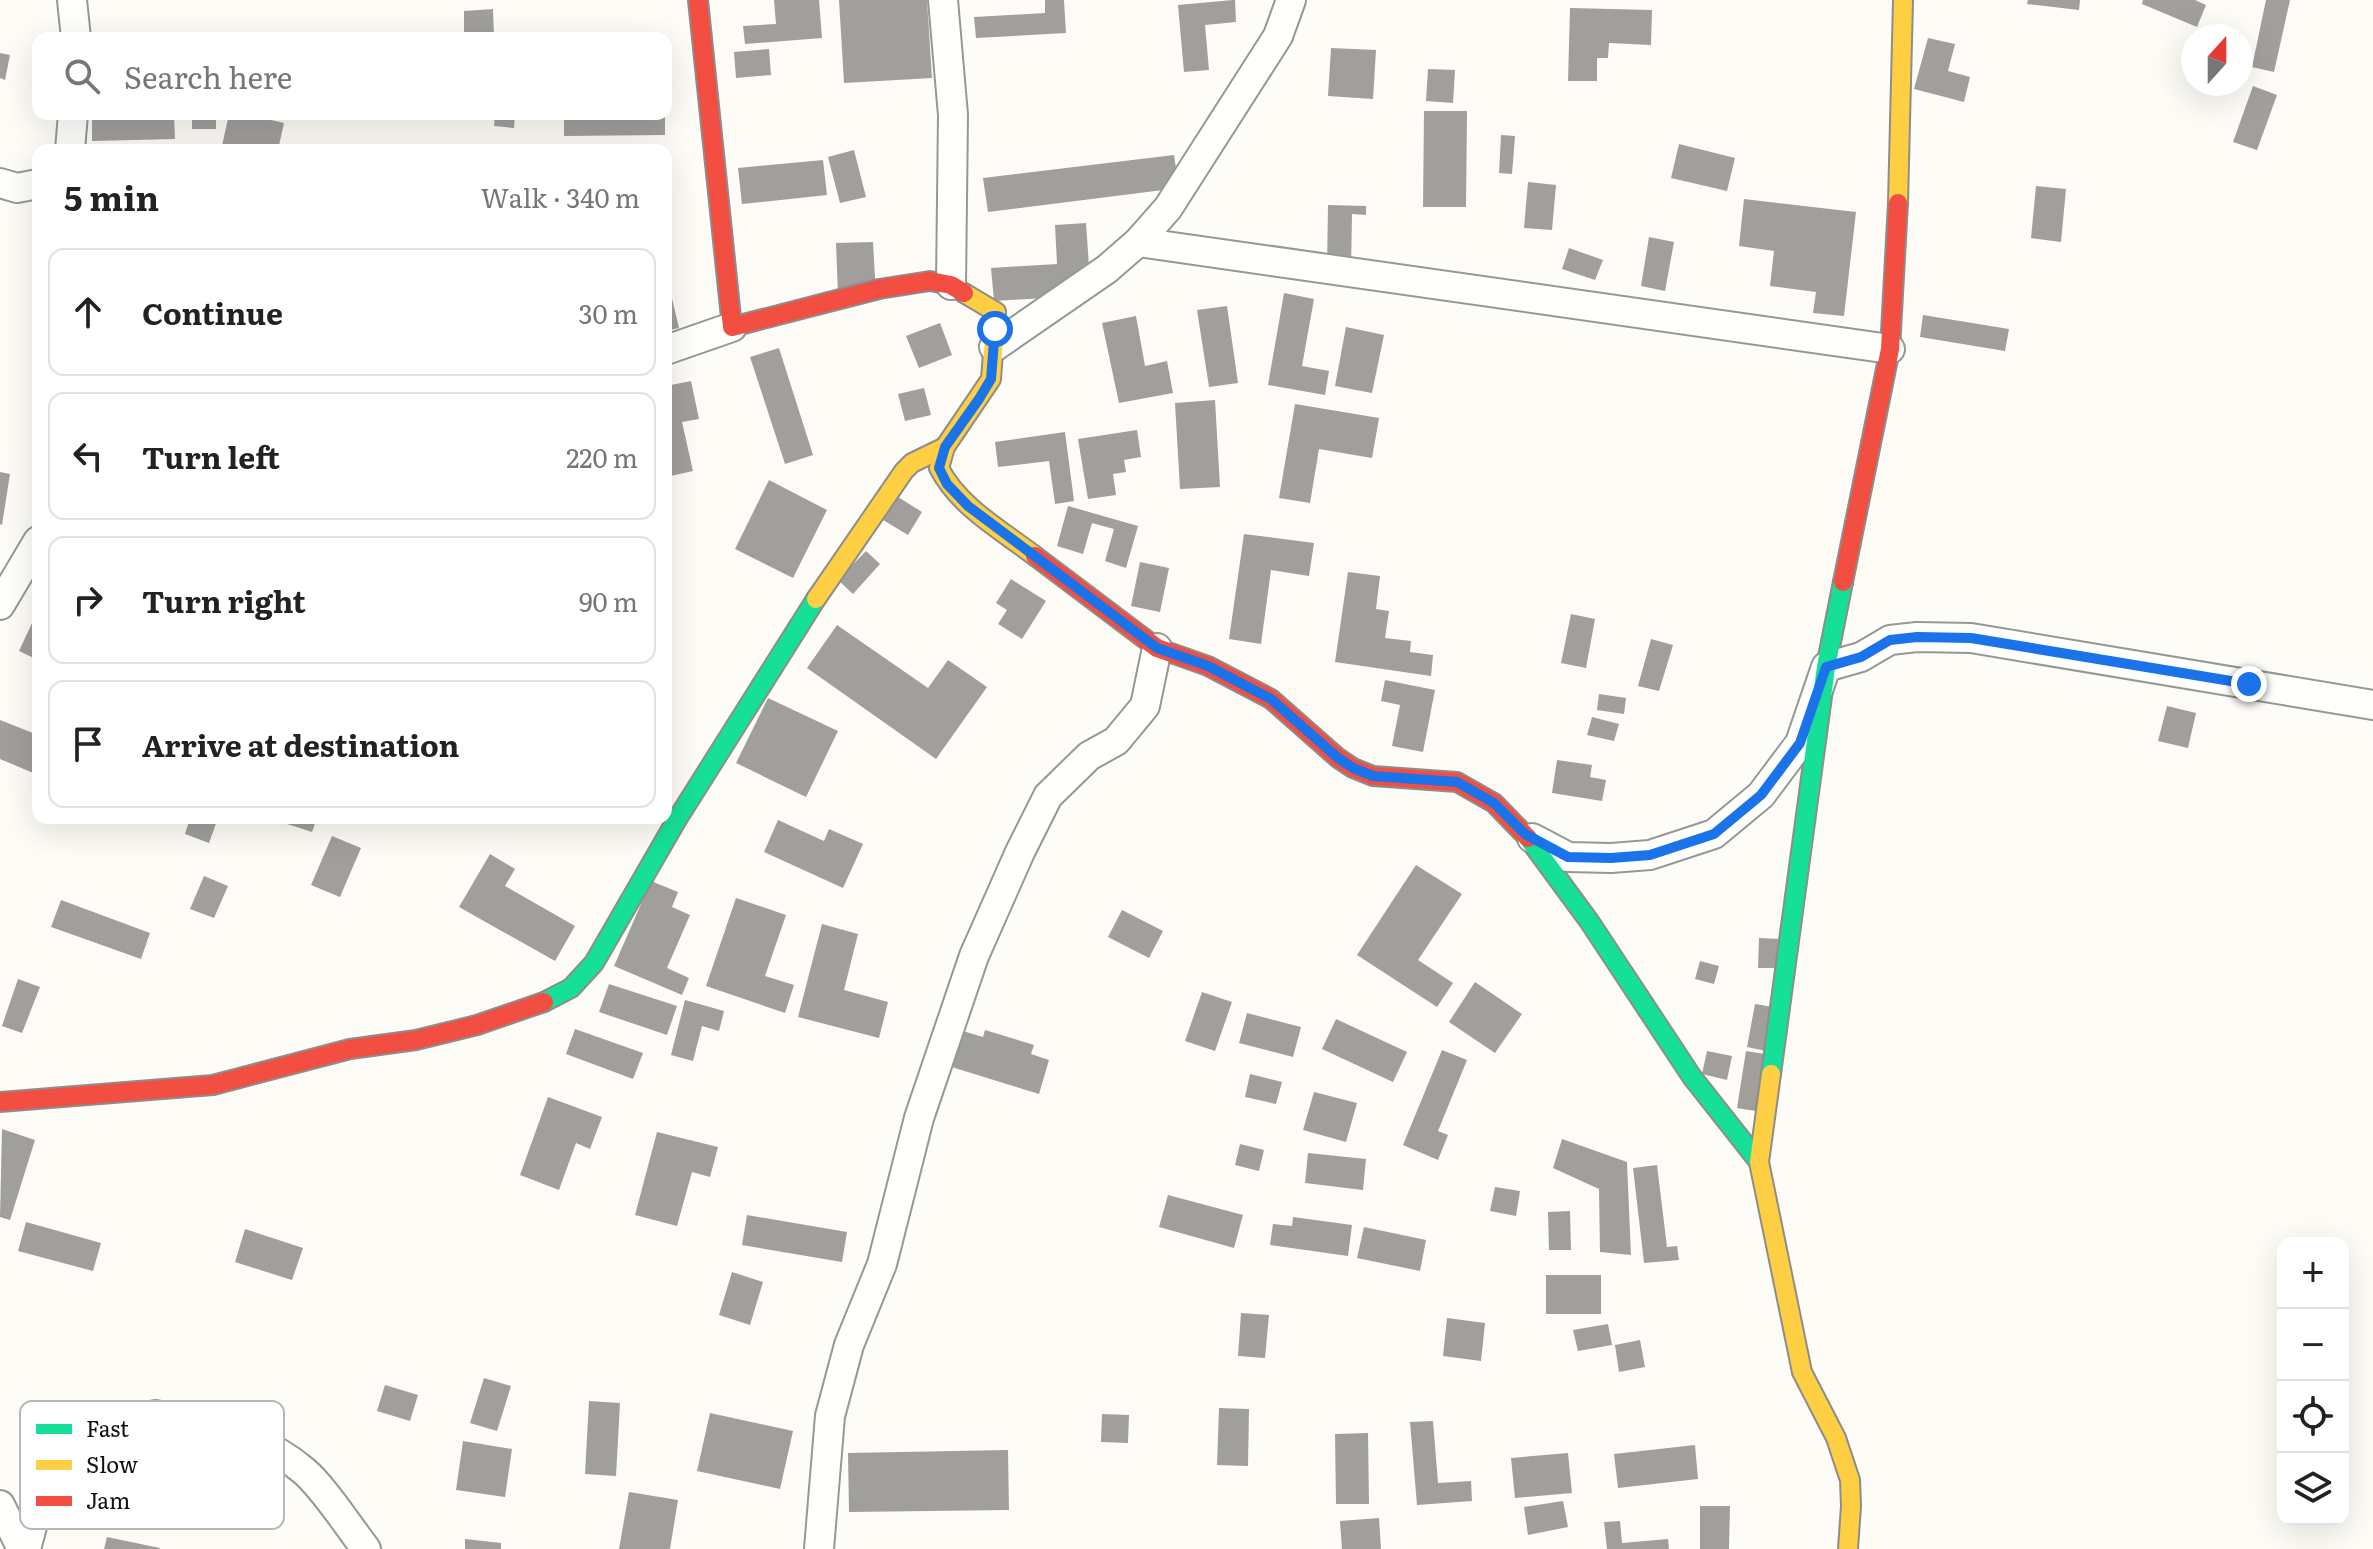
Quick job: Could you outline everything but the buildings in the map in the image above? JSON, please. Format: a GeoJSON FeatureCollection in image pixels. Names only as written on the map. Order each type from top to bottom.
{"type":"FeatureCollection","features":[{"type":"Feature","properties":{"kind":"street"},"geometry":{"type":"LineString","coordinates":[[72,0],[75,32]]}},
{"type":"Feature","properties":{"kind":"street"},"geometry":{"type":"LineString","coordinates":[[698,0],[732,327]]}},
{"type":"Feature","properties":{"kind":"street"},"geometry":{"type":"LineString","coordinates":[[943,0],[953,115],[951,285]]}},
{"type":"Feature","properties":{"kind":"street"},"geometry":{"type":"LineString","coordinates":[[994,347],[1107,269],[1138,242],[1168,208],[1278,36],[1291,0]]}},
{"type":"Feature","properties":{"kind":"street"},"geometry":{"type":"LineString","coordinates":[[1848,1549],[1851,1481],[1828,1418],[1813,1397],[1802,1372],[1759,1162],[1826,667],[1890,349],[1898,211],[1903,0]]}},
{"type":"Feature","properties":{"kind":"street"},"geometry":{"type":"LineString","coordinates":[[70,144],[72,120]]}},
{"type":"Feature","properties":{"kind":"street"},"geometry":{"type":"LineString","coordinates":[[0,183],[17,188],[32,185]]}},
{"type":"Feature","properties":{"kind":"street"},"geometry":{"type":"LineString","coordinates":[[1138,242],[1890,349]]}},
{"type":"Feature","properties":{"kind":"street"},"geometry":{"type":"LineString","coordinates":[[672,348],[732,327],[879,289],[930,281],[951,285],[996,312],[991,379],[945,447],[939,468],[947,484],[968,506],[1157,648],[1208,666],[1271,699],[1353,768],[1373,776],[1457,782],[1494,803],[1525,834],[1589,921],[1692,1077],[1759,1162]]}},
{"type":"Feature","properties":{"kind":"street"},"geometry":{"type":"LineString","coordinates":[[0,1102],[213,1085],[350,1049],[416,1040],[477,1025],[546,1001],[571,988],[594,963],[676,821],[824,588],[904,471],[912,463],[945,447]]}},
{"type":"Feature","properties":{"kind":"street"},"geometry":{"type":"LineString","coordinates":[[0,605],[32,551]]}},
{"type":"Feature","properties":{"kind":"street"},"geometry":{"type":"LineString","coordinates":[[1826,667],[1861,657],[1890,640],[1971,638],[2373,705]]}},
{"type":"Feature","properties":{"kind":"street"},"geometry":{"type":"LineString","coordinates":[[819,1549],[830,1416],[849,1345],[882,1264],[919,1118],[974,956],[1048,796],[1089,756],[1116,741],[1145,706],[1157,648]]}},
{"type":"Feature","properties":{"kind":"street"},"geometry":{"type":"LineString","coordinates":[[1525,834],[1568,857],[1611,858],[1650,855],[1714,834],[1761,795],[1800,743],[1826,667]]}},
{"type":"Feature","properties":{"kind":"street"},"geometry":{"type":"LineString","coordinates":[[284,1457],[306,1472],[366,1549]]}},
{"type":"Feature","properties":{"kind":"street"},"geometry":{"type":"LineString","coordinates":[[0,1505],[24,1549]]}},
{"type":"Feature","properties":{"kind":"street"},"geometry":{"type":"LineString","coordinates":[[24,1549],[30,1529]]}},
{"type":"Feature","properties":{"kind":"street"},"geometry":{"type":"LineString","coordinates":[[0,1547],[7,1549]]}},
{"type":"Feature","properties":{"kind":"traffic: fast"},"geometry":{"type":"LineString","coordinates":[[1771,1074],[1826,667],[1843,582]]}},
{"type":"Feature","properties":{"kind":"traffic: fast"},"geometry":{"type":"LineString","coordinates":[[544,1002],[571,988],[594,963],[676,821],[816,599]]}},
{"type":"Feature","properties":{"kind":"traffic: fast"},"geometry":{"type":"LineString","coordinates":[[1528,838],[1589,921],[1692,1077],[1759,1162]]}},
{"type":"Feature","properties":{"kind":"traffic: slow"},"geometry":{"type":"LineString","coordinates":[[1898,203],[1903,0]]}},
{"type":"Feature","properties":{"kind":"traffic: slow"},"geometry":{"type":"LineString","coordinates":[[964,293],[996,312],[991,379],[945,447],[939,468],[969,506],[1035,556]]}},
{"type":"Feature","properties":{"kind":"traffic: slow"},"geometry":{"type":"LineString","coordinates":[[816,599],[904,471],[912,463],[945,447]]}},
{"type":"Feature","properties":{"kind":"traffic: slow"},"geometry":{"type":"LineString","coordinates":[[1771,1074],[1759,1162],[1802,1372],[1836,1438],[1850,1480],[1848,1549]]}},
{"type":"Feature","properties":{"kind":"traffic: jam"},"geometry":{"type":"LineString","coordinates":[[698,0],[732,327],[879,289],[930,281],[951,285],[964,293]]}},
{"type":"Feature","properties":{"kind":"traffic: jam"},"geometry":{"type":"LineString","coordinates":[[1843,582],[1890,349],[1898,203]]}},
{"type":"Feature","properties":{"kind":"traffic: jam"},"geometry":{"type":"LineString","coordinates":[[1035,556],[1157,648],[1208,666],[1271,699],[1353,768],[1373,776],[1457,782],[1494,803],[1528,838]]}},
{"type":"Feature","properties":{"kind":"traffic: jam"},"geometry":{"type":"LineString","coordinates":[[0,1102],[213,1085],[350,1049],[416,1040],[477,1025],[544,1002]]}},
{"type":"Feature","properties":{"kind":"route"},"geometry":{"type":"LineString","coordinates":[[995,329],[991,379],[945,447],[939,468],[947,484],[968,506],[1157,648],[1208,666],[1271,699],[1353,768],[1373,776],[1457,782],[1494,803],[1525,834],[1568,857],[1650,855],[1714,834],[1761,795],[1800,743],[1826,667],[1861,657],[1890,640],[1971,638],[2249,684]]}}]}
